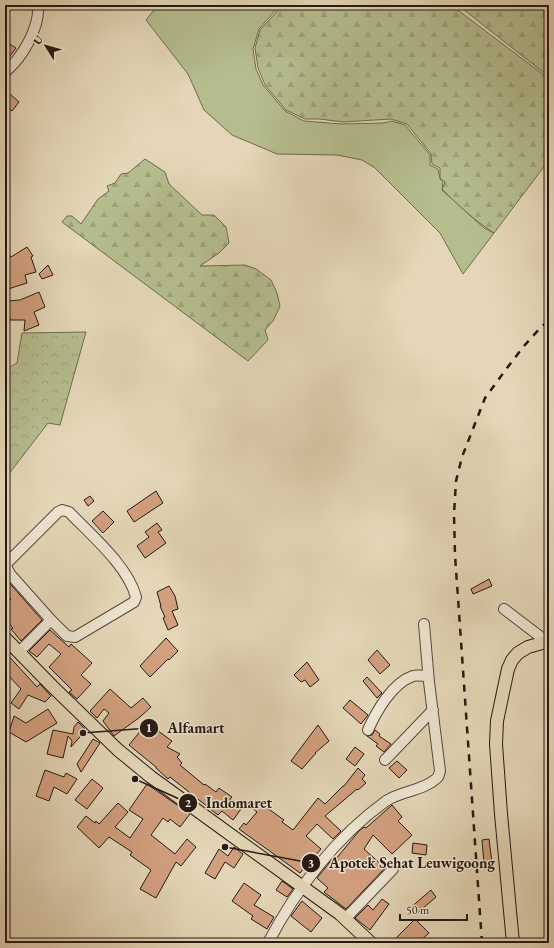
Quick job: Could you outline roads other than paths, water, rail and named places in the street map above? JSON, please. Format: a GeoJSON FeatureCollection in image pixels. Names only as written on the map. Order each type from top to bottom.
{"type":"FeatureCollection","features":[{"type":"Feature","properties":{"kind":"main road"},"geometry":{"type":"LineString","coordinates":[[5,638],[118,750],[152,777],[345,919],[371,943]]}},
{"type":"Feature","properties":{"kind":"main road"},"geometry":{"type":"LineString","coordinates":[[513,943],[500,807],[496,744],[497,721],[508,669],[512,660],[518,653],[528,647],[547,641]]}},
{"type":"Feature","properties":{"kind":"street"},"geometry":{"type":"LineString","coordinates":[[5,72],[13,65],[24,51],[36,25],[39,12],[38,5]]}},
{"type":"Feature","properties":{"kind":"street"},"geometry":{"type":"LineString","coordinates":[[62,510],[69,512],[114,559],[125,575],[136,597],[134,602],[75,637],[67,636],[51,620],[6,570],[6,566],[7,563],[58,512],[62,510]]}},
{"type":"Feature","properties":{"kind":"street"},"geometry":{"type":"LineString","coordinates":[[504,609],[547,641]]}},
{"type":"Feature","properties":{"kind":"street"},"geometry":{"type":"LineString","coordinates":[[19,652],[51,620]]}},
{"type":"Feature","properties":{"kind":"street"},"geometry":{"type":"LineString","coordinates":[[268,943],[302,887],[333,849],[372,812],[395,796],[422,786],[438,777],[440,771],[428,676],[424,624]]}},
{"type":"Feature","properties":{"kind":"street"},"geometry":{"type":"LineString","coordinates":[[368,730],[381,704],[401,683],[413,676],[428,676]]}},
{"type":"Feature","properties":{"kind":"street"},"geometry":{"type":"LineString","coordinates":[[385,760],[433,710]]}},
{"type":"Feature","properties":{"kind":"street"},"geometry":{"type":"LineString","coordinates":[[345,919],[393,869]]}},
{"type":"Feature","properties":{"kind":"railway"},"geometry":{"type":"LineString","coordinates":[[482,943],[455,555],[454,514],[456,481],[462,457],[485,398],[524,346],[542,326],[549,321]]}},
{"type":"Feature","properties":{"kind":"place","name":"Alfamart"},"geometry":{"type":"Point","coordinates":[83,733]}},
{"type":"Feature","properties":{"kind":"place","name":"Indomaret"},"geometry":{"type":"Point","coordinates":[135,779]}},
{"type":"Feature","properties":{"kind":"place","name":"Apotek Sehat Leuwigoong"},"geometry":{"type":"Point","coordinates":[225,847]}}]}
